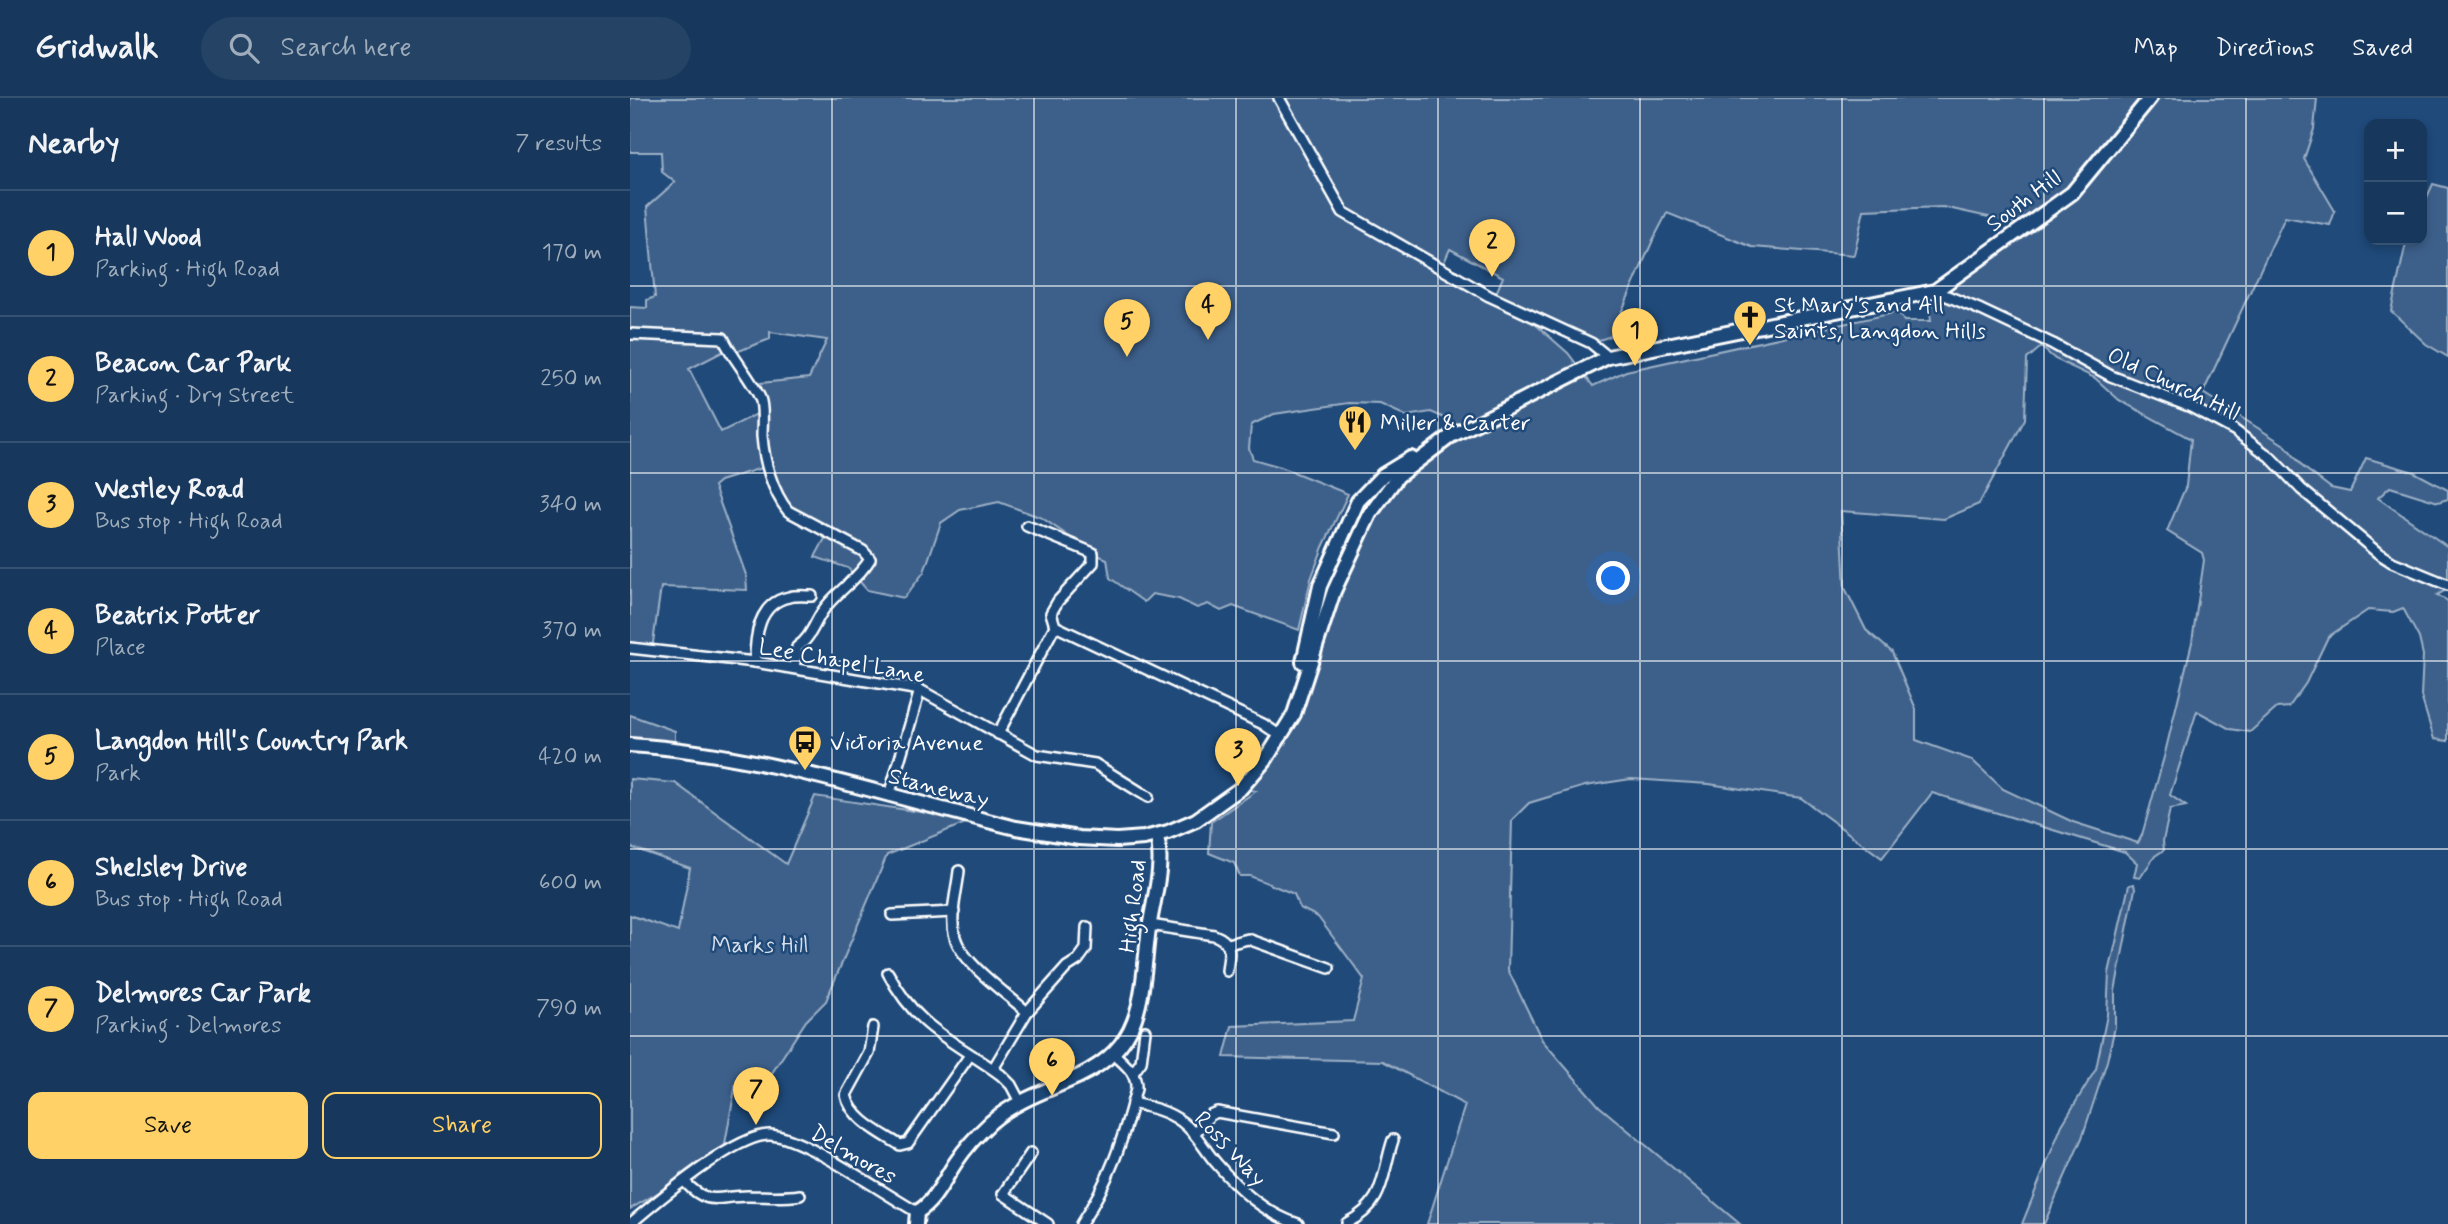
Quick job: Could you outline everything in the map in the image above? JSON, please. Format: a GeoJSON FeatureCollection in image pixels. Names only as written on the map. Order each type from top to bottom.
{"type":"FeatureCollection","features":[{"type":"Feature","properties":{"kind":"main road","name":"South Hill"},"geometry":{"type":"LineString","coordinates":[[1935,290],[2071,193],[2150,98]]}},
{"type":"Feature","properties":{"kind":"main road","name":"High Road"},"geometry":{"type":"LineString","coordinates":[[917,1218],[973,1140],[998,1117],[1020,1102],[1084,1074],[1113,1053],[1128,1034],[1141,1004],[1160,866],[1157,836],[1196,820],[1241,788],[1282,737],[1294,714],[1334,591],[1363,527],[1398,476],[1451,436],[1608,357],[1935,290]]}},
{"type":"Feature","properties":{"kind":"main road","name":"Staneway"},"geometry":{"type":"LineString","coordinates":[[630,745],[730,757],[1016,828],[1063,837],[1117,840],[1157,836]]}},
{"type":"Feature","properties":{"kind":"street"},"geometry":{"type":"LineString","coordinates":[[1279,98],[1343,212],[1489,296],[1591,343],[1608,357]]}},
{"type":"Feature","properties":{"kind":"street","name":"Old Church Hill"},"geometry":{"type":"LineString","coordinates":[[1935,290],[2053,344],[2111,376],[2191,407],[2234,429],[2270,457],[2301,489],[2378,553],[2392,562],[2448,585]]}},
{"type":"Feature","properties":{"kind":"street"},"geometry":{"type":"LineString","coordinates":[[630,334],[723,338],[761,400],[763,440],[780,501],[788,512],[863,551],[870,559],[864,569],[824,609],[805,642],[797,647],[794,668]]}},
{"type":"Feature","properties":{"kind":"street"},"geometry":{"type":"LineString","coordinates":[[998,734],[1055,626],[1051,613],[1058,601],[1093,563],[1093,554],[1027,526]]}},
{"type":"Feature","properties":{"kind":"street"},"geometry":{"type":"LineString","coordinates":[[755,662],[757,627],[773,605],[788,597],[812,596]]}},
{"type":"Feature","properties":{"kind":"street"},"geometry":{"type":"LineString","coordinates":[[1055,626],[1263,724],[1282,737]]}},
{"type":"Feature","properties":{"kind":"street","name":"Lee Chapel Lane"},"geometry":{"type":"LineString","coordinates":[[630,648],[755,662],[920,690],[1037,755],[1095,764],[1148,797]]}},
{"type":"Feature","properties":{"kind":"street"},"geometry":{"type":"LineString","coordinates":[[889,796],[920,690]]}},
{"type":"Feature","properties":{"kind":"street"},"geometry":{"type":"LineString","coordinates":[[959,871],[954,936],[963,954],[1027,1012]]}},
{"type":"Feature","properties":{"kind":"street"},"geometry":{"type":"LineString","coordinates":[[892,915],[954,912]]}},
{"type":"Feature","properties":{"kind":"street"},"geometry":{"type":"LineString","coordinates":[[1150,925],[1214,935],[1227,944]]}},
{"type":"Feature","properties":{"kind":"street"},"geometry":{"type":"LineString","coordinates":[[993,1069],[1027,1012],[1067,967],[1078,961],[1086,949],[1087,927]]}},
{"type":"Feature","properties":{"kind":"street"},"geometry":{"type":"LineString","coordinates":[[1227,944],[1241,939],[1251,940],[1329,968]]}},
{"type":"Feature","properties":{"kind":"street"},"geometry":{"type":"LineString","coordinates":[[1227,944],[1227,971]]}},
{"type":"Feature","properties":{"kind":"street"},"geometry":{"type":"LineString","coordinates":[[888,973],[898,992],[925,1024],[1007,1080],[1020,1102]]}},
{"type":"Feature","properties":{"kind":"street"},"geometry":{"type":"LineString","coordinates":[[873,1027],[866,1060],[846,1095],[848,1105],[875,1129],[900,1145],[908,1143],[970,1055]]}},
{"type":"Feature","properties":{"kind":"street"},"geometry":{"type":"LineString","coordinates":[[1133,1073],[1141,1062],[1145,1031]]}},
{"type":"Feature","properties":{"kind":"street"},"geometry":{"type":"LineString","coordinates":[[1081,1224],[1112,1171],[1136,1084],[1133,1073],[1113,1053]]}},
{"type":"Feature","properties":{"kind":"street","name":"Ross Way"},"geometry":{"type":"LineString","coordinates":[[1132,1103],[1170,1114],[1182,1122],[1217,1164],[1259,1206],[1298,1224]]}},
{"type":"Feature","properties":{"kind":"street"},"geometry":{"type":"LineString","coordinates":[[1194,1134],[1210,1115],[1217,1112],[1334,1133]]}},
{"type":"Feature","properties":{"kind":"street","name":"Delmores"},"geometry":{"type":"LineString","coordinates":[[630,1224],[670,1190],[743,1143],[766,1135],[779,1136],[811,1150],[917,1218]]}},
{"type":"Feature","properties":{"kind":"street"},"geometry":{"type":"LineString","coordinates":[[1346,1224],[1362,1214],[1378,1196],[1393,1140]]}},
{"type":"Feature","properties":{"kind":"street"},"geometry":{"type":"LineString","coordinates":[[1031,1153],[1003,1194],[1048,1224]]}},
{"type":"Feature","properties":{"kind":"street"},"geometry":{"type":"LineString","coordinates":[[684,1181],[693,1191],[710,1200],[743,1196],[781,1198],[800,1195]]}},
{"type":"Feature","properties":{"kind":"green space"},"geometry":{"type":"Polygon","coordinates":[[[630,98],[2317,98],[2314,129],[2304,159],[2335,211],[2330,225],[2285,217],[2203,393],[2286,446],[2303,467],[2331,488],[2350,492],[2366,458],[2414,472],[2448,490],[2448,499],[2438,502],[2390,487],[2378,498],[2448,547],[2448,589],[2437,595],[2448,601],[2448,741],[2434,739],[2421,696],[2423,655],[2419,638],[2403,608],[2393,612],[2368,610],[2328,637],[2306,683],[2289,707],[2277,708],[2250,732],[2230,729],[2197,711],[2170,795],[2186,806],[2170,809],[2163,841],[2164,850],[2155,856],[2140,878],[2134,877],[2137,863],[2125,852],[1932,793],[1882,858],[1801,798],[1709,784],[1631,779],[1585,786],[1529,803],[1512,820],[1508,970],[1542,1040],[1599,1106],[1740,1224],[1427,1224],[1465,1105],[1383,1061],[1224,1057],[1232,1026],[1353,1021],[1364,979],[1318,917],[1300,908],[1294,894],[1250,876],[1240,876],[1234,863],[1209,853],[1211,822],[1256,791],[1241,788],[1282,737],[1334,591],[1386,490],[1474,424],[1456,423],[1431,412],[1406,416],[1380,404],[1349,403],[1274,414],[1251,425],[1249,448],[1253,459],[1281,467],[1348,494],[1311,579],[1299,630],[1233,606],[1221,611],[1208,604],[1197,608],[1179,599],[1152,594],[1144,602],[1110,578],[1107,559],[1093,553],[1042,518],[999,502],[960,510],[941,523],[924,572],[904,598],[867,590],[848,568],[815,557],[828,533],[788,511],[768,466],[720,481],[714,486],[746,575],[747,590],[661,587],[652,650],[630,648],[630,307],[647,308],[647,300],[655,297],[647,207],[675,182],[662,172],[661,152],[630,152],[630,98]],[[1943,207],[1864,210],[1854,255],[1752,247],[1667,213],[1611,336],[1591,343],[1494,298],[1503,277],[1450,249],[1441,269],[1526,316],[1568,353],[1593,386],[1626,371],[1898,312],[1904,321],[1931,321],[1929,305],[1944,302],[1946,288],[2025,225],[1943,207]],[[770,332],[770,339],[731,354],[728,349],[689,369],[721,432],[761,412],[761,383],[809,378],[827,340],[770,332]],[[2041,347],[2027,359],[2025,419],[1979,504],[1944,519],[1841,511],[1845,588],[1866,630],[1892,652],[1916,709],[1916,740],[1972,760],[2003,789],[2073,822],[2138,843],[2164,757],[2192,642],[2204,560],[2202,553],[2167,531],[2186,486],[2191,439],[2119,400],[2095,378],[2055,359],[2041,347]]]}},
{"type":"Feature","properties":{"kind":"green space"},"geometry":{"type":"Polygon","coordinates":[[[2433,184],[2448,188],[2448,357],[2426,344],[2391,311],[2406,245],[2427,245],[2427,197],[2433,184]]]}},
{"type":"Feature","properties":{"kind":"green space"},"geometry":{"type":"Polygon","coordinates":[[[630,715],[675,731],[675,749],[630,745],[630,715]]]}},
{"type":"Feature","properties":{"kind":"green space","name":"Marks Hill"},"geometry":{"type":"Polygon","coordinates":[[[630,779],[675,783],[786,864],[815,796],[973,820],[887,855],[826,1001],[806,1021],[768,1079],[736,1083],[723,1155],[630,1209],[630,915],[678,932],[690,868],[630,847],[630,779]]]}},
{"type":"Feature","properties":{"kind":"green space"},"geometry":{"type":"Polygon","coordinates":[[[2134,884],[2115,991],[2115,1027],[2082,1138],[2044,1224],[2022,1224],[2062,1125],[2096,1069],[2107,1015],[2109,973],[2129,885],[2134,884]]]}},
{"type":"Feature","properties":{"kind":"place","name":"Beacon Car Park"},"geometry":{"type":"Point","coordinates":[1492,277]}},
{"type":"Feature","properties":{"kind":"place","name":"Beatrix Potter"},"geometry":{"type":"Point","coordinates":[1208,340]}},
{"type":"Feature","properties":{"kind":"place","name":"St Mary's and All Saints, Langdon Hills"},"geometry":{"type":"Point","coordinates":[1750,347]}},
{"type":"Feature","properties":{"kind":"place","name":"Langdon Hill's Country Park"},"geometry":{"type":"Point","coordinates":[1127,357]}},
{"type":"Feature","properties":{"kind":"place","name":"Hall Wood"},"geometry":{"type":"Point","coordinates":[1635,366]}},
{"type":"Feature","properties":{"kind":"place","name":"Miller & Carter"},"geometry":{"type":"Point","coordinates":[1355,452]}},
{"type":"Feature","properties":{"kind":"place","name":"Victoria Avenue"},"geometry":{"type":"Point","coordinates":[805,772]}},
{"type":"Feature","properties":{"kind":"place","name":"Westley Road"},"geometry":{"type":"Point","coordinates":[1238,786]}},
{"type":"Feature","properties":{"kind":"place","name":"Shelsley Drive"},"geometry":{"type":"Point","coordinates":[1052,1096]}},
{"type":"Feature","properties":{"kind":"place","name":"Delmores Car Park"},"geometry":{"type":"Point","coordinates":[756,1125]}}]}
